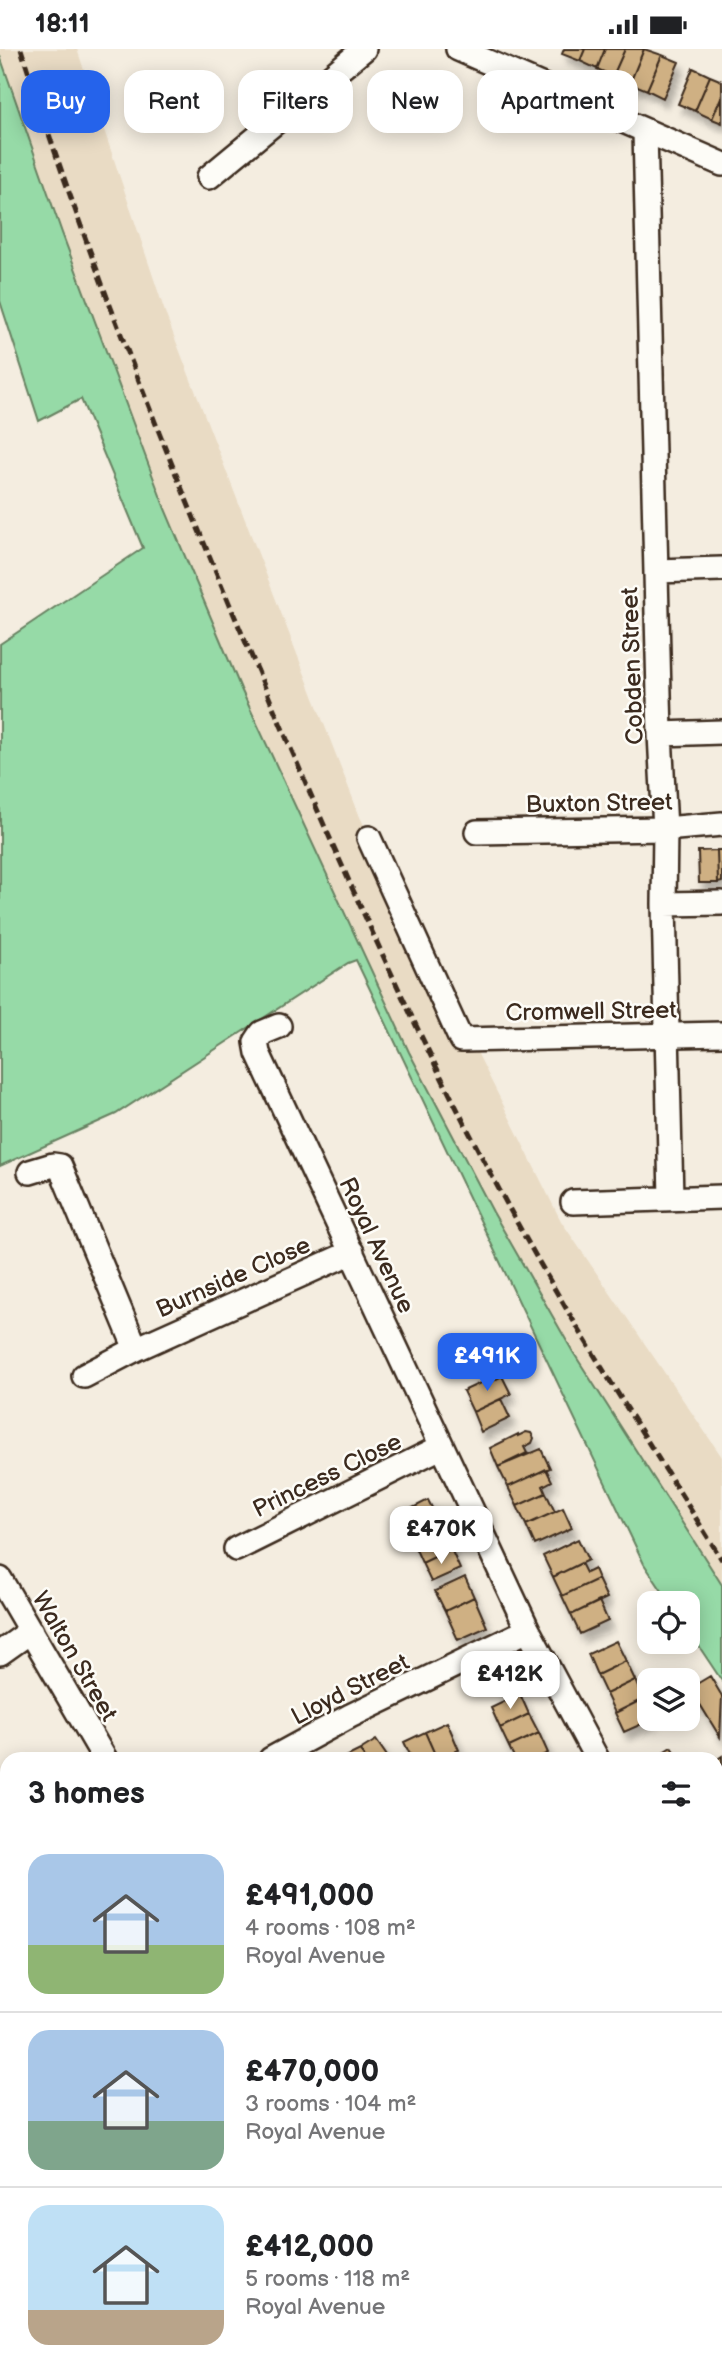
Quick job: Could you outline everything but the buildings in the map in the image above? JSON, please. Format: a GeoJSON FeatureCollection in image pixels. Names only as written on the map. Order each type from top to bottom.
{"type":"FeatureCollection","features":[{"type":"Feature","properties":{"kind":"street"},"geometry":{"type":"LineString","coordinates":[[209,177],[364,49]]}},
{"type":"Feature","properties":{"kind":"street"},"geometry":{"type":"LineString","coordinates":[[458,49],[722,164]]}},
{"type":"Feature","properties":{"kind":"street","name":"Cobden Street"},"geometry":{"type":"LineString","coordinates":[[645,132],[660,734],[665,829],[664,904],[671,1198]]}},
{"type":"Feature","properties":{"kind":"street"},"geometry":{"type":"LineString","coordinates":[[656,571],[722,569]]}},
{"type":"Feature","properties":{"kind":"street"},"geometry":{"type":"LineString","coordinates":[[660,734],[722,732]]}},
{"type":"Feature","properties":{"kind":"street","name":"Buxton Street"},"geometry":{"type":"LineString","coordinates":[[477,832],[665,829],[722,824]]}},
{"type":"Feature","properties":{"kind":"street","name":"Cromwell Street"},"geometry":{"type":"LineString","coordinates":[[369,838],[461,1040],[722,1034]]}},
{"type":"Feature","properties":{"kind":"street"},"geometry":{"type":"LineString","coordinates":[[664,904],[722,903]]}},
{"type":"Feature","properties":{"kind":"street","name":"Royal Avenue"},"geometry":{"type":"LineString","coordinates":[[279,1026],[262,1033],[256,1042],[258,1053],[440,1447],[528,1630],[593,1752]]}},
{"type":"Feature","properties":{"kind":"street","name":"Burnside Close"},"geometry":{"type":"LineString","coordinates":[[30,1172],[53,1165],[60,1166],[136,1349]]}},
{"type":"Feature","properties":{"kind":"street"},"geometry":{"type":"LineString","coordinates":[[573,1202],[722,1196]]}},
{"type":"Feature","properties":{"kind":"street","name":"Burnside Close"},"geometry":{"type":"LineString","coordinates":[[84,1376],[136,1349],[352,1252]]}},
{"type":"Feature","properties":{"kind":"street","name":"Princess Close"},"geometry":{"type":"LineString","coordinates":[[236,1549],[440,1447]]}},
{"type":"Feature","properties":{"kind":"street","name":"Walton Street"},"geometry":{"type":"LineString","coordinates":[[0,1579],[101,1752]]}},
{"type":"Feature","properties":{"kind":"street","name":"Lloyd Street"},"geometry":{"type":"LineString","coordinates":[[284,1752],[349,1716],[528,1630]]}},
{"type":"Feature","properties":{"kind":"street"},"geometry":{"type":"LineString","coordinates":[[0,1653],[31,1631]]}},
{"type":"Feature","properties":{"kind":"shaded area"},"geometry":{"type":"Polygon","coordinates":[[[0,49],[77,49],[84,70],[21,70],[21,133],[105,133],[167,318],[360,817],[561,1221],[722,1457],[722,1681],[700,1648],[700,1591],[662,1591],[644,1564],[356,961],[348,963],[216,722],[81,398],[0,191],[0,49]]]}},
{"type":"Feature","properties":{"kind":"green space"},"geometry":{"type":"Polygon","coordinates":[[[0,56],[21,116],[21,133],[27,133],[165,509],[241,689],[409,1052],[493,1212],[573,1352],[722,1585],[722,1681],[700,1648],[700,1591],[662,1591],[644,1564],[356,960],[116,1114],[0,1166],[0,644],[143,548],[81,399],[39,421],[0,301],[0,56]]]}},
{"type":"Feature","properties":{"kind":"railway"},"geometry":{"type":"LineString","coordinates":[[21,49],[103,287],[164,444],[227,599],[374,937],[468,1130],[527,1240],[608,1378],[722,1560]]}}]}
